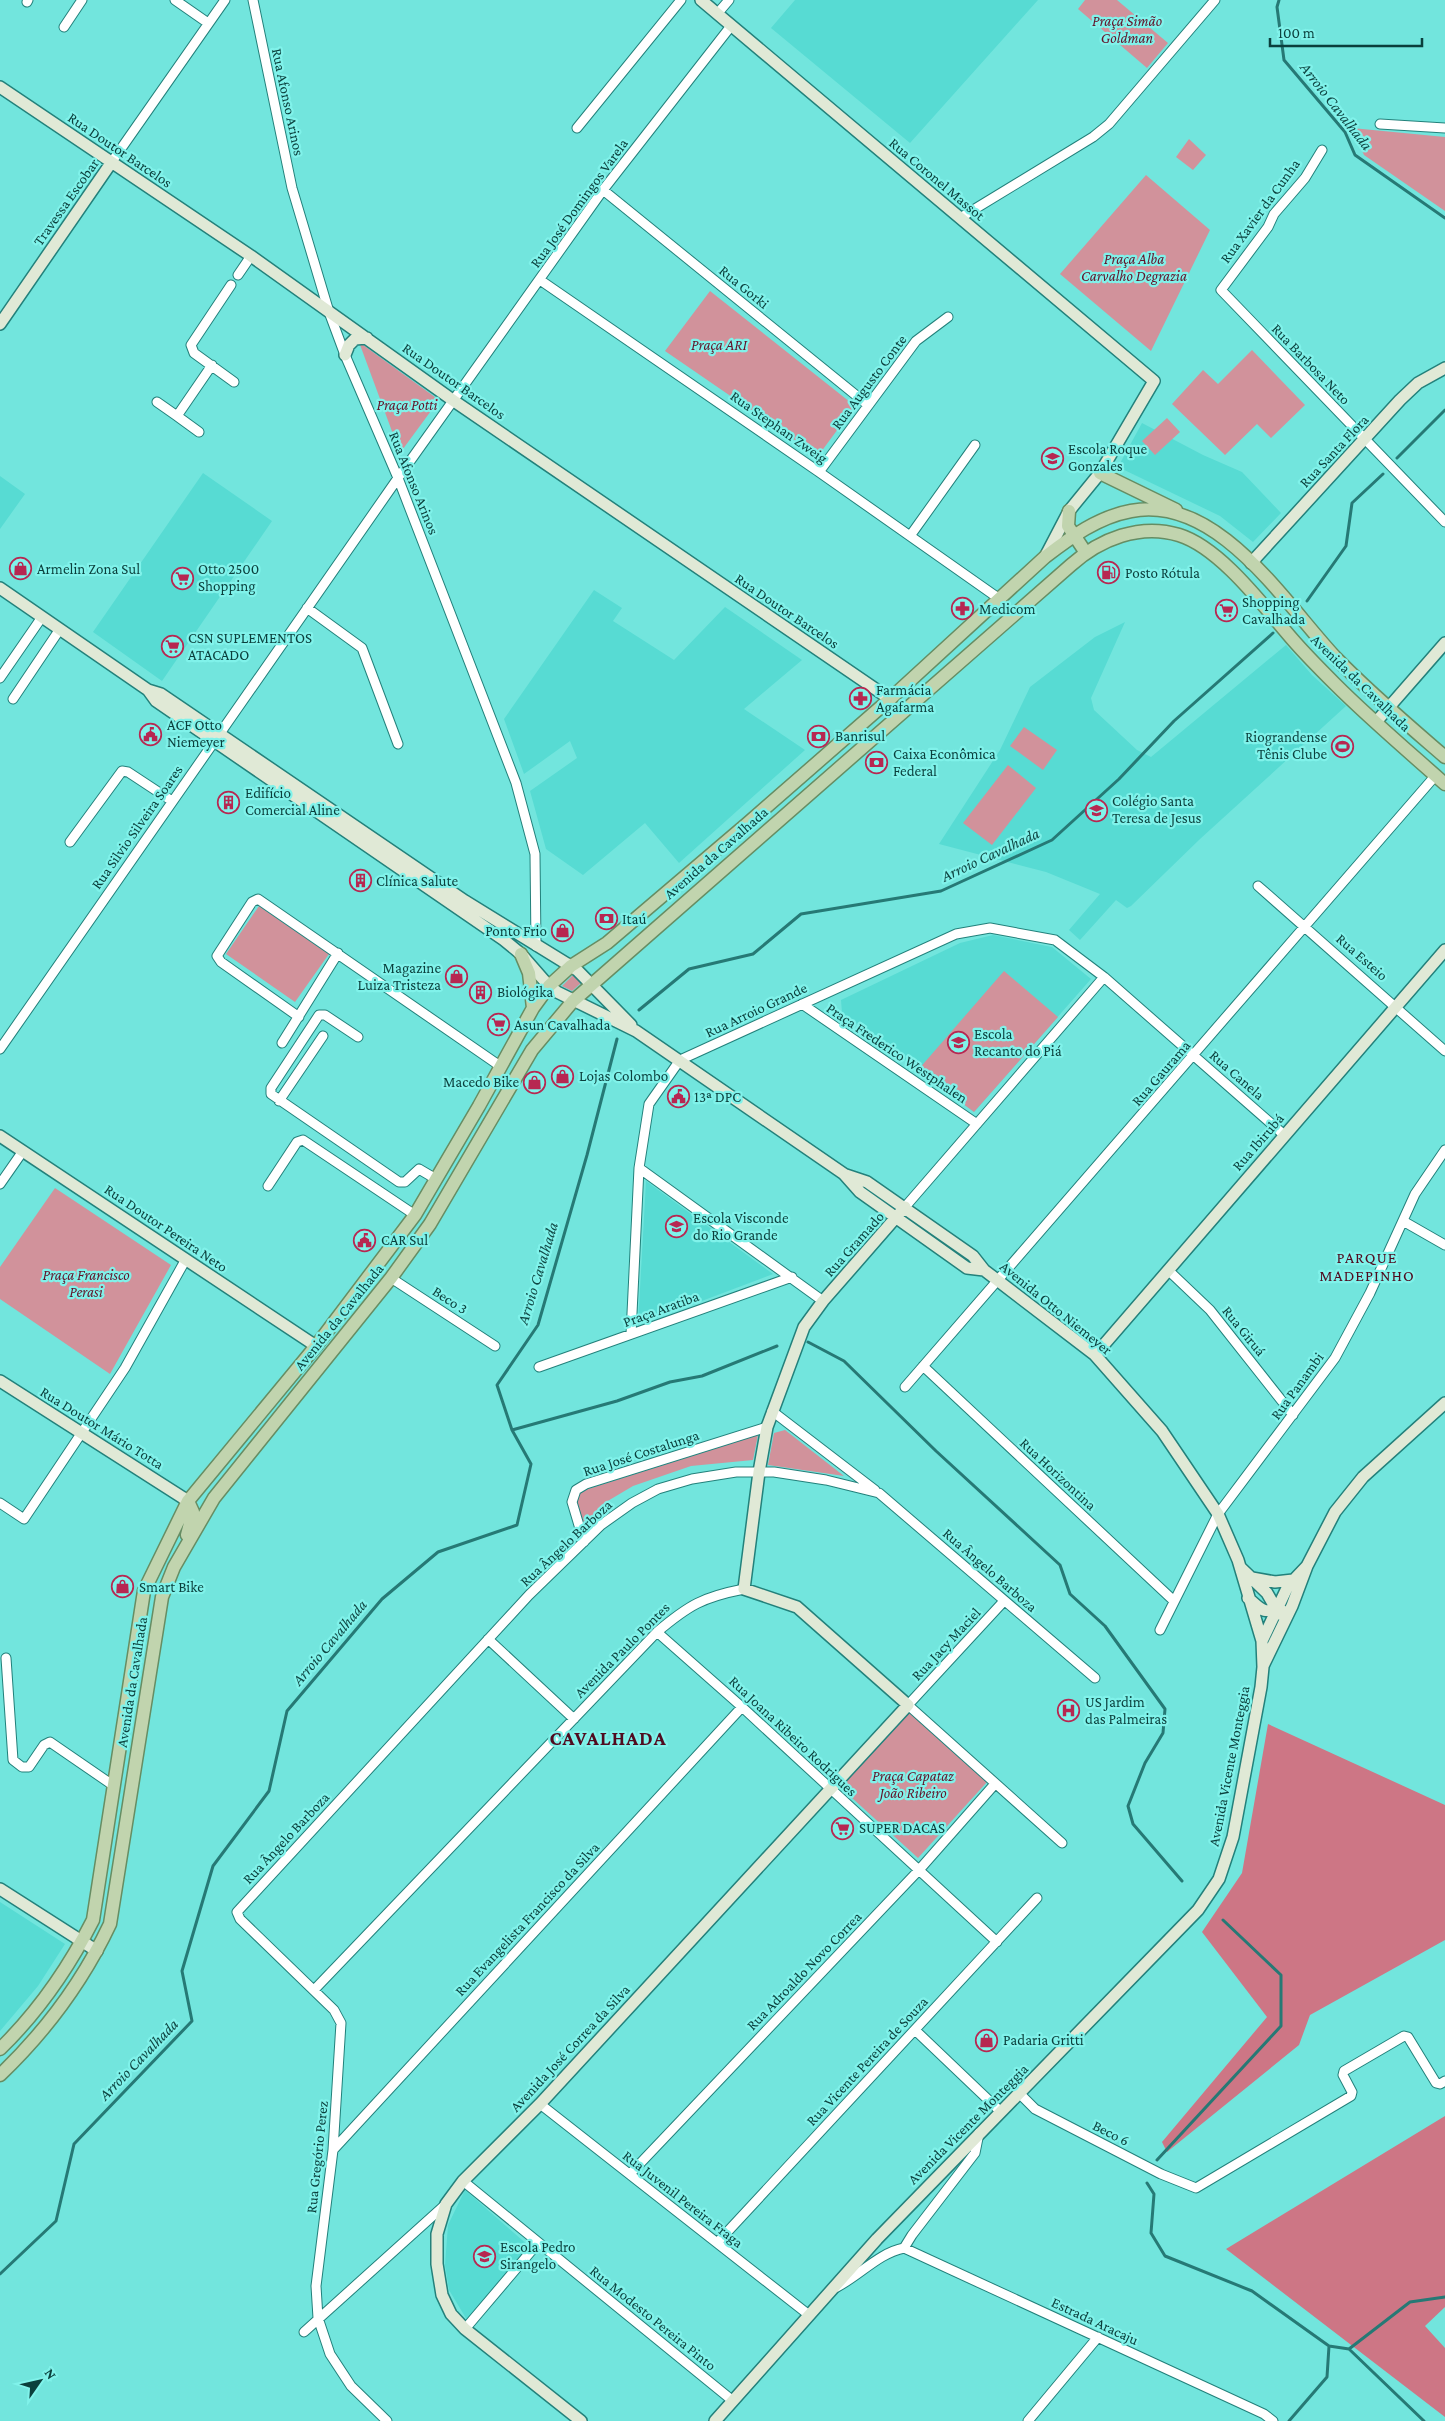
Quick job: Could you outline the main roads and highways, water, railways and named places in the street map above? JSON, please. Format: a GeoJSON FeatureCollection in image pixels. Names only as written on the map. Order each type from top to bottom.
{"type":"FeatureCollection","features":[{"type":"Feature","properties":{"kind":"main road"},"geometry":{"type":"LineString","coordinates":[[1100,473],[1194,519]]}},
{"type":"Feature","properties":{"kind":"main road","name":"Avenida da Cavalhada"},"geometry":{"type":"LineString","coordinates":[[0,2049],[28,2022],[82,1942],[93,1920],[144,1591],[188,1501],[316,1346],[415,1214],[533,1008],[549,986],[571,966],[607,943],[890,700],[1001,600],[1045,557],[1072,536],[1095,523],[1131,511],[1147,509],[1194,519],[1220,534],[1251,563],[1337,658],[1445,757]]}},
{"type":"Feature","properties":{"kind":"main road"},"geometry":{"type":"LineString","coordinates":[[1069,511],[1068,526],[1072,536],[1086,552]]}},
{"type":"Feature","properties":{"kind":"main road","name":"Avenida da Cavalhada"},"geometry":{"type":"LineString","coordinates":[[0,2075],[42,2032],[97,1951],[110,1924],[162,1597],[174,1568],[214,1498],[391,1278],[430,1224],[532,1050],[573,1000],[1086,552],[1112,538],[1146,531],[1172,533],[1194,541],[1228,568],[1297,645],[1376,722],[1440,779]]}},
{"type":"Feature","properties":{"kind":"main road"},"geometry":{"type":"LineString","coordinates":[[1194,541],[1211,548],[1236,565],[1251,563]]}},
{"type":"Feature","properties":{"kind":"main road"},"geometry":{"type":"LineString","coordinates":[[867,742],[891,710],[890,700]]}},
{"type":"Feature","properties":{"kind":"main road"},"geometry":{"type":"LineString","coordinates":[[521,954],[529,973],[533,1008]]}},
{"type":"Feature","properties":{"kind":"main road"},"geometry":{"type":"LineString","coordinates":[[174,1568],[191,1526],[193,1512],[188,1501]]}},
{"type":"Feature","properties":{"kind":"waterway","name":"Arroio Cavalhada"},"geometry":{"type":"LineString","coordinates":[[1279,0],[1277,7],[1284,60],[1345,132],[1355,155],[1445,218]]}},
{"type":"Feature","properties":{"kind":"waterway","name":"Arroio Cavalhada"},"geometry":{"type":"LineString","coordinates":[[1397,458],[1445,410]]}},
{"type":"Feature","properties":{"kind":"waterway","name":"Arroio Cavalhada"},"geometry":{"type":"LineString","coordinates":[[1307,601],[1346,546],[1352,503],[1383,474]]}},
{"type":"Feature","properties":{"kind":"waterway","name":"Arroio Cavalhada"},"geometry":{"type":"LineString","coordinates":[[639,1010],[689,969],[753,954],[801,914],[941,891],[1052,840],[1119,779],[1174,721],[1273,633]]}},
{"type":"Feature","properties":{"kind":"waterway","name":"Arroio Cavalhada"},"geometry":{"type":"LineString","coordinates":[[0,2274],[56,2221],[74,2144],[192,2021],[182,1971],[213,1866],[269,1791],[287,1711],[382,1599],[438,1552],[517,1525],[531,1464],[512,1430],[497,1385],[538,1325],[587,1155],[617,1039]]}},
{"type":"Feature","properties":{"kind":"waterway"},"geometry":{"type":"LineString","coordinates":[[808,1342],[844,1361],[936,1451],[1060,1565],[1070,1594],[1105,1626],[1165,1709],[1163,1733],[1145,1763],[1128,1806],[1133,1824],[1182,1881]]}},
{"type":"Feature","properties":{"kind":"waterway"},"geometry":{"type":"LineString","coordinates":[[512,1430],[617,1401],[670,1382],[702,1376],[777,1346]]}},
{"type":"Feature","properties":{"kind":"waterway"},"geometry":{"type":"LineString","coordinates":[[1157,2160],[1281,2026],[1281,1975],[1223,1920]]}},
{"type":"Feature","properties":{"kind":"waterway"},"geometry":{"type":"LineString","coordinates":[[1147,2183],[1154,2194],[1151,2233],[1165,2256],[1252,2291],[1329,2346],[1349,2349],[1424,2421]]}},
{"type":"Feature","properties":{"kind":"waterway"},"geometry":{"type":"LineString","coordinates":[[1349,2349],[1410,2302],[1445,2297]]}},
{"type":"Feature","properties":{"kind":"waterway"},"geometry":{"type":"LineString","coordinates":[[1289,2421],[1327,2377],[1329,2346]]}},
{"type":"Feature","properties":{"kind":"place","name":"Escola Roque Gonzales"},"geometry":{"type":"Point","coordinates":[1052,458]}},
{"type":"Feature","properties":{"kind":"place","name":"Armelin Zona Sul"},"geometry":{"type":"Point","coordinates":[21,569]}},
{"type":"Feature","properties":{"kind":"place","name":"Posto Rótula"},"geometry":{"type":"Point","coordinates":[1109,573]}},
{"type":"Feature","properties":{"kind":"place","name":"Otto 2500 Shopping"},"geometry":{"type":"Point","coordinates":[182,578]}},
{"type":"Feature","properties":{"kind":"place","name":"Medicom"},"geometry":{"type":"Point","coordinates":[963,609]}},
{"type":"Feature","properties":{"kind":"place","name":"Shopping Cavalhada"},"geometry":{"type":"Point","coordinates":[1226,611]}},
{"type":"Feature","properties":{"kind":"place","name":"CSN SUPLEMENTOS ATACADO"},"geometry":{"type":"Point","coordinates":[172,647]}},
{"type":"Feature","properties":{"kind":"place","name":"Farmácia Agafarma"},"geometry":{"type":"Point","coordinates":[860,699]}},
{"type":"Feature","properties":{"kind":"place","name":"ACF Otto Niemeyer"},"geometry":{"type":"Point","coordinates":[151,734]}},
{"type":"Feature","properties":{"kind":"place","name":"Banrisul"},"geometry":{"type":"Point","coordinates":[819,736]}},
{"type":"Feature","properties":{"kind":"place","name":"Riograndense Tênis Clube"},"geometry":{"type":"Point","coordinates":[1343,746]}},
{"type":"Feature","properties":{"kind":"place","name":"Caixa Econômica Federal"},"geometry":{"type":"Point","coordinates":[877,763]}},
{"type":"Feature","properties":{"kind":"place","name":"Edifício Comercial Aline"},"geometry":{"type":"Point","coordinates":[229,802]}},
{"type":"Feature","properties":{"kind":"place","name":"Colégio Santa Teresa de Jesus"},"geometry":{"type":"Point","coordinates":[1096,810]}},
{"type":"Feature","properties":{"kind":"place","name":"Clínica Salute"},"geometry":{"type":"Point","coordinates":[360,881]}},
{"type":"Feature","properties":{"kind":"place","name":"Itaú"},"geometry":{"type":"Point","coordinates":[606,919]}},
{"type":"Feature","properties":{"kind":"place","name":"Ponto Frio"},"geometry":{"type":"Point","coordinates":[563,931]}},
{"type":"Feature","properties":{"kind":"place","name":"Magazine Luiza Tristeza"},"geometry":{"type":"Point","coordinates":[457,977]}},
{"type":"Feature","properties":{"kind":"place","name":"Biológika"},"geometry":{"type":"Point","coordinates":[481,992]}},
{"type":"Feature","properties":{"kind":"place","name":"Asun Cavalhada"},"geometry":{"type":"Point","coordinates":[498,1025]}},
{"type":"Feature","properties":{"kind":"place","name":"Escola Recanto do Piá"},"geometry":{"type":"Point","coordinates":[958,1043]}},
{"type":"Feature","properties":{"kind":"place","name":"Lojas Colombo"},"geometry":{"type":"Point","coordinates":[563,1076]}},
{"type":"Feature","properties":{"kind":"place","name":"Macedo Bike"},"geometry":{"type":"Point","coordinates":[535,1082]}},
{"type":"Feature","properties":{"kind":"place","name":"13ª DPC"},"geometry":{"type":"Point","coordinates":[678,1097]}},
{"type":"Feature","properties":{"kind":"place","name":"Escola Visconde do Rio Grande"},"geometry":{"type":"Point","coordinates":[677,1227]}},
{"type":"Feature","properties":{"kind":"place","name":"CAR Sul"},"geometry":{"type":"Point","coordinates":[365,1240]}},
{"type":"Feature","properties":{"kind":"place","name":"Smart Bike"},"geometry":{"type":"Point","coordinates":[123,1587]}},
{"type":"Feature","properties":{"kind":"place","name":"US Jardim das Palmeiras"},"geometry":{"type":"Point","coordinates":[1069,1711]}},
{"type":"Feature","properties":{"kind":"place","name":"SUPER DACAS"},"geometry":{"type":"Point","coordinates":[843,1828]}},
{"type":"Feature","properties":{"kind":"place","name":"Padaria Gritti"},"geometry":{"type":"Point","coordinates":[987,2040]}},
{"type":"Feature","properties":{"kind":"place","name":"Escola Pedro Sirangelo"},"geometry":{"type":"Point","coordinates":[484,2256]}},
{"type":"Feature","properties":{"kind":"district","name":"PARQUE MADEPINHO"},"geometry":{"type":"Point","coordinates":[1367,1266]}},
{"type":"Feature","properties":{"kind":"district","name":"CAVALHADA"},"geometry":{"type":"Point","coordinates":[608,1738]}},
{"type":"Feature","properties":{"kind":"park label","name":"Praça Simão Goldman"},"geometry":{"type":"Point","coordinates":[1127,30]}},
{"type":"Feature","properties":{"kind":"park label","name":"Praça Alba Carvalho Degrazia"},"geometry":{"type":"Point","coordinates":[1134,268]}},
{"type":"Feature","properties":{"kind":"park label","name":"Praça ARI"},"geometry":{"type":"Point","coordinates":[719,345]}},
{"type":"Feature","properties":{"kind":"park label","name":"Praça Potti"},"geometry":{"type":"Point","coordinates":[407,405]}},
{"type":"Feature","properties":{"kind":"park label","name":"Praça Francisco Perasi"},"geometry":{"type":"Point","coordinates":[86,1284]}},
{"type":"Feature","properties":{"kind":"park label","name":"Praça Capataz João Ribeiro"},"geometry":{"type":"Point","coordinates":[913,1784]}}]}
